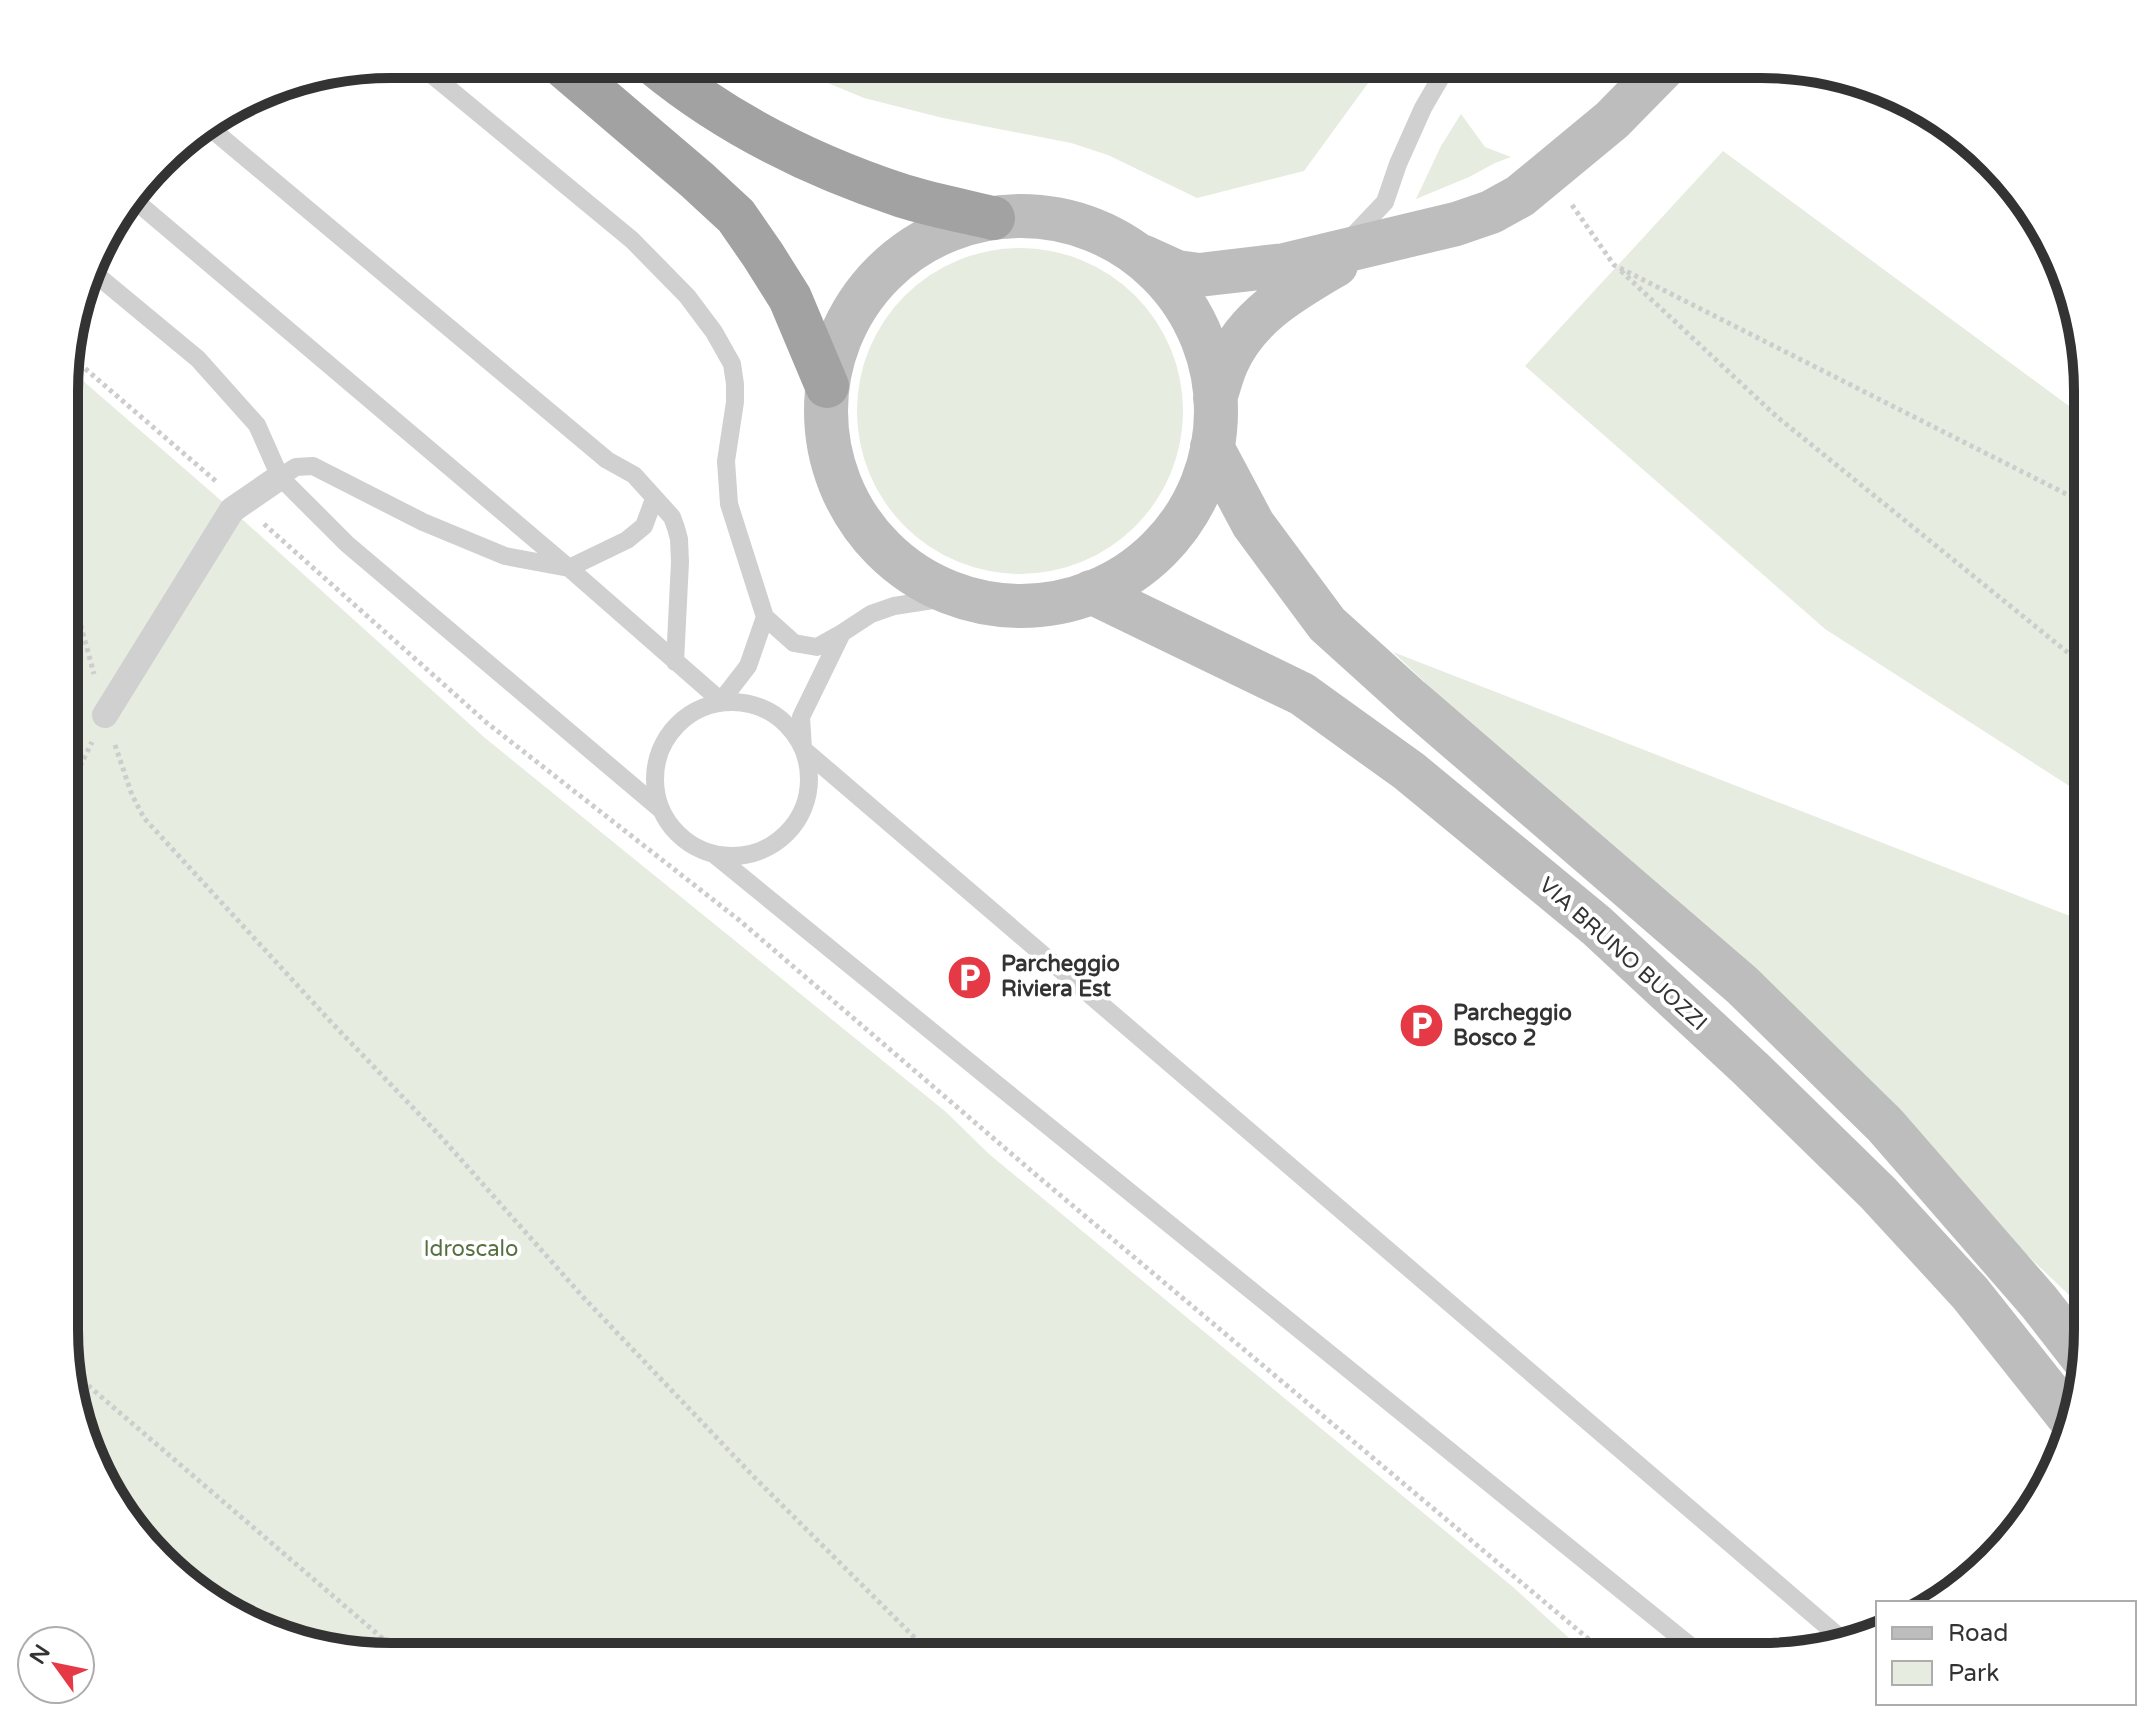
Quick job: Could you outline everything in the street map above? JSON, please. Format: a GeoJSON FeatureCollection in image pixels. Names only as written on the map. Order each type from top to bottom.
{"type":"FeatureCollection","features":[{"type":"Feature","properties":{"kind":"highway"},"geometry":{"type":"LineString","coordinates":[[577,78],[736,216],[790,298],[827,386]]}},
{"type":"Feature","properties":{"kind":"highway"},"geometry":{"type":"LineString","coordinates":[[673,78],[715,110],[763,139],[838,173],[906,197],[993,218]]}},
{"type":"Feature","properties":{"kind":"main road"},"geometry":{"type":"LineString","coordinates":[[1114,240],[1132,251],[1165,280],[1190,315],[1208,355],[1215,398],[1215,431],[1199,489],[1163,543],[1130,572],[1091,592],[1070,599],[1026,606],[1003,605],[959,596],[939,588],[900,564],[856,515],[841,485],[831,454],[827,420],[827,386],[831,366],[846,326],[868,291],[906,254],[951,229],[993,218],[1034,216],[1075,224],[1114,240],[1154,263],[1177,272],[1199,275],[1285,265],[1351,251],[1456,224],[1491,212],[1520,196],[1612,120],[1653,78]]}},
{"type":"Feature","properties":{"kind":"main road"},"geometry":{"type":"LineString","coordinates":[[1215,398],[1226,363],[1255,321],[1287,294],[1351,251]]}},
{"type":"Feature","properties":{"kind":"main road"},"geometry":{"type":"LineString","coordinates":[[1212,447],[1253,524],[1327,624],[1742,985],[1885,1125],[2039,1302],[2073,1346]]}},
{"type":"Feature","properties":{"kind":"main road","name":"VIA BRUNO BUOZZI"},"geometry":{"type":"LineString","coordinates":[[1091,592],[1302,694],[1409,771],[1597,926],[1751,1069],[1878,1193],[1970,1293],[2063,1410]]}},
{"type":"Feature","properties":{"kind":"street"},"geometry":{"type":"LineString","coordinates":[[105,715],[232,510],[280,477]]}},
{"type":"Feature","properties":{"kind":"lane"},"geometry":{"type":"LineString","coordinates":[[436,78],[632,240],[687,296],[714,332],[732,364],[735,384],[726,461],[729,504],[765,617],[794,643],[817,647],[871,614],[894,606],[959,596]]}},
{"type":"Feature","properties":{"kind":"lane"},"geometry":{"type":"LineString","coordinates":[[1351,251],[1385,202],[1423,108],[1440,78]]}},
{"type":"Feature","properties":{"kind":"lane"},"geometry":{"type":"LineString","coordinates":[[215,132],[607,460],[634,475],[672,517],[680,551],[675,662]]}},
{"type":"Feature","properties":{"kind":"lane"},"geometry":{"type":"LineString","coordinates":[[140,205],[569,568],[721,701]]}},
{"type":"Feature","properties":{"kind":"lane"},"geometry":{"type":"LineString","coordinates":[[100,277],[198,359],[257,425],[280,477],[347,544],[660,809]]}},
{"type":"Feature","properties":{"kind":"lane"},"geometry":{"type":"LineString","coordinates":[[280,477],[296,467],[313,466],[423,522],[505,556],[569,568],[627,540],[644,526],[654,499]]}},
{"type":"Feature","properties":{"kind":"lane"},"geometry":{"type":"LineString","coordinates":[[721,701],[748,666],[765,617]]}},
{"type":"Feature","properties":{"kind":"lane"},"geometry":{"type":"LineString","coordinates":[[842,633],[801,717],[803,749],[1835,1634]]}},
{"type":"Feature","properties":{"kind":"lane"},"geometry":{"type":"LineString","coordinates":[[721,701],[744,702],[765,708],[783,719],[797,735],[807,756],[810,779],[807,802],[797,823],[781,839],[760,851],[738,857],[715,855],[692,846],[673,830],[660,809],[654,786],[656,763],[665,740],[679,722],[698,708],[721,701]]}},
{"type":"Feature","properties":{"kind":"lane"},"geometry":{"type":"LineString","coordinates":[[715,855],[1687,1643]]}},
{"type":"Feature","properties":{"kind":"path"},"geometry":{"type":"LineString","coordinates":[[1549,172],[1614,265],[1776,416],[2074,658]]}},
{"type":"Feature","properties":{"kind":"path"},"geometry":{"type":"LineString","coordinates":[[1614,265],[2074,498]]}},
{"type":"Feature","properties":{"kind":"path"},"geometry":{"type":"LineString","coordinates":[[80,364],[487,723],[739,920],[1047,1184],[1593,1643]]}},
{"type":"Feature","properties":{"kind":"path"},"geometry":{"type":"LineString","coordinates":[[78,615],[105,715],[132,795],[144,818],[441,1137],[594,1308],[754,1477],[920,1643]]}},
{"type":"Feature","properties":{"kind":"path"},"geometry":{"type":"LineString","coordinates":[[78,770],[105,715]]}},
{"type":"Feature","properties":{"kind":"path"},"geometry":{"type":"LineString","coordinates":[[82,1381],[388,1643]]}},
{"type":"Feature","properties":{"kind":"green space"},"geometry":{"type":"Polygon","coordinates":[[[816,78],[1372,78],[1304,171],[1197,198],[1108,155],[1071,143],[943,118],[864,98],[816,78]]]}},
{"type":"Feature","properties":{"kind":"green space"},"geometry":{"type":"Polygon","coordinates":[[[1461,114],[1485,147],[1511,157],[1416,199],[1441,146],[1461,114]]]}},
{"type":"Feature","properties":{"kind":"green space"},"geometry":{"type":"Polygon","coordinates":[[[1723,151],[2074,410],[2074,789],[1825,629],[1525,366],[1723,151]]]}},
{"type":"Feature","properties":{"kind":"green space"},"geometry":{"type":"Polygon","coordinates":[[[1004,248],[1036,248],[1083,260],[1111,275],[1136,295],[1156,320],[1171,348],[1180,379],[1183,411],[1180,443],[1171,474],[1156,502],[1136,527],[1111,547],[1083,562],[1036,574],[1004,574],[973,567],[943,555],[916,537],[894,515],[876,488],[864,458],[857,427],[857,395],[864,364],[876,334],[894,307],[916,285],[943,267],[973,255],[1004,248]]]}},
{"type":"Feature","properties":{"kind":"green space","name":"Idroscalo"},"geometry":{"type":"Polygon","coordinates":[[[79,377],[232,510],[485,738],[946,1112],[989,1154],[1513,1587],[1575,1643],[391,1643],[330,1637],[290,1626],[234,1601],[200,1578],[156,1536],[120,1486],[95,1431],[81,1371],[78,1330],[79,377]]]}},
{"type":"Feature","properties":{"kind":"green space"},"geometry":{"type":"Polygon","coordinates":[[[1393,652],[2074,918],[2074,1300],[1393,652]]]}},
{"type":"Feature","properties":{"kind":"place","name":"Parcheggio Riviera Est"},"geometry":{"type":"Point","coordinates":[970,977]}},
{"type":"Feature","properties":{"kind":"place","name":"Parcheggio Bosco 2"},"geometry":{"type":"Point","coordinates":[1422,1026]}}]}
